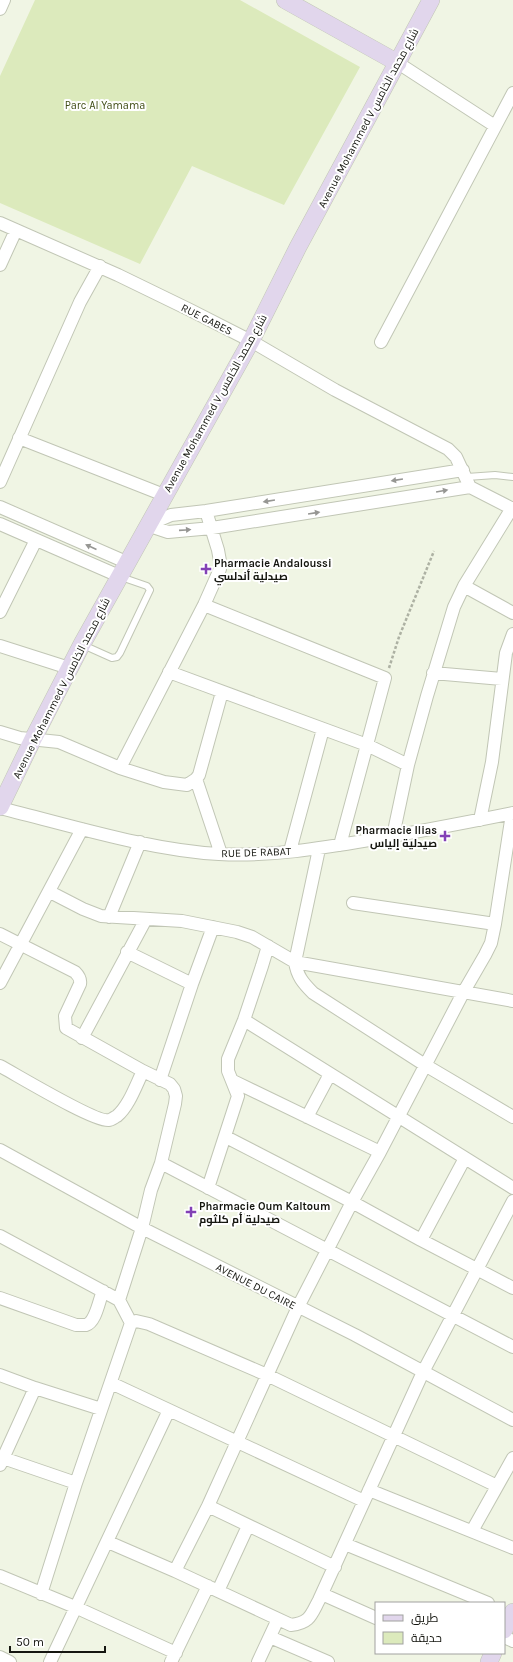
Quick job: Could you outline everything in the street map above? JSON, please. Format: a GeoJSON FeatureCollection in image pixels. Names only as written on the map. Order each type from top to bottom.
{"type":"FeatureCollection","features":[{"type":"Feature","properties":{"kind":"main road"},"geometry":{"type":"LineString","coordinates":[[286,0],[398,63]]}},
{"type":"Feature","properties":{"kind":"main road","name":"Avenue Mohammed V شارع محمد الخامس"},"geometry":{"type":"LineString","coordinates":[[0,808],[69,668],[122,569],[251,341],[298,247],[431,0]]}},
{"type":"Feature","properties":{"kind":"main road"},"geometry":{"type":"LineString","coordinates":[[505,1627],[510,1611]]}},
{"type":"Feature","properties":{"kind":"street"},"geometry":{"type":"LineString","coordinates":[[0,9],[4,0]]}},
{"type":"Feature","properties":{"kind":"street"},"geometry":{"type":"LineString","coordinates":[[398,63],[494,126]]}},
{"type":"Feature","properties":{"kind":"street"},"geometry":{"type":"LineString","coordinates":[[381,342],[494,126],[508,113],[513,93]]}},
{"type":"Feature","properties":{"kind":"street","name":"RUE GABES"},"geometry":{"type":"LineString","coordinates":[[0,223],[100,266],[251,341],[335,390],[448,449],[453,453],[466,478]]}},
{"type":"Feature","properties":{"kind":"street"},"geometry":{"type":"LineString","coordinates":[[0,264],[16,230]]}},
{"type":"Feature","properties":{"kind":"street"},"geometry":{"type":"LineString","coordinates":[[0,482],[80,302],[100,266]]}},
{"type":"Feature","properties":{"kind":"street"},"geometry":{"type":"LineString","coordinates":[[19,438],[164,495]]}},
{"type":"Feature","properties":{"kind":"street"},"geometry":{"type":"LineString","coordinates":[[147,525],[168,532],[212,528],[356,506],[466,478]]}},
{"type":"Feature","properties":{"kind":"street"},"geometry":{"type":"LineString","coordinates":[[147,525],[171,515],[466,478],[512,509],[464,586],[454,607],[433,673],[408,765],[393,836]]}},
{"type":"Feature","properties":{"kind":"street"},"geometry":{"type":"LineString","coordinates":[[0,507],[122,569]]}},
{"type":"Feature","properties":{"kind":"street"},"geometry":{"type":"LineString","coordinates":[[120,768],[204,604],[220,569],[218,550],[206,511]]}},
{"type":"Feature","properties":{"kind":"street"},"geometry":{"type":"LineString","coordinates":[[0,524],[36,540],[122,569]]}},
{"type":"Feature","properties":{"kind":"street"},"geometry":{"type":"LineString","coordinates":[[0,612],[36,540]]}},
{"type":"Feature","properties":{"kind":"street"},"geometry":{"type":"LineString","coordinates":[[464,586],[513,613]]}},
{"type":"Feature","properties":{"kind":"street"},"geometry":{"type":"LineString","coordinates":[[204,604],[385,678],[340,845]]}},
{"type":"Feature","properties":{"kind":"street"},"geometry":{"type":"LineString","coordinates":[[480,820],[492,762],[506,653],[513,634]]}},
{"type":"Feature","properties":{"kind":"street"},"geometry":{"type":"LineString","coordinates":[[0,646],[69,668]]}},
{"type":"Feature","properties":{"kind":"street"},"geometry":{"type":"LineString","coordinates":[[169,672],[367,745],[408,765]]}},
{"type":"Feature","properties":{"kind":"street"},"geometry":{"type":"LineString","coordinates":[[433,673],[502,679]]}},
{"type":"Feature","properties":{"kind":"street"},"geometry":{"type":"LineString","coordinates":[[0,732],[20,738],[59,742],[141,776],[187,785],[199,775],[222,692]]}},
{"type":"Feature","properties":{"kind":"street"},"geometry":{"type":"LineString","coordinates":[[290,851],[323,729]]}},
{"type":"Feature","properties":{"kind":"street"},"geometry":{"type":"LineString","coordinates":[[196,779],[221,854]]}},
{"type":"Feature","properties":{"kind":"street","name":"RUE DE RABAT"},"geometry":{"type":"LineString","coordinates":[[0,808],[140,842],[185,850],[221,854],[319,849],[445,827],[512,813]]}},
{"type":"Feature","properties":{"kind":"street"},"geometry":{"type":"LineString","coordinates":[[175,1571],[208,1506],[298,1307],[463,993],[485,955],[495,924],[512,813]]}},
{"type":"Feature","properties":{"kind":"street"},"geometry":{"type":"LineString","coordinates":[[0,983],[20,944],[50,892],[82,829]]}},
{"type":"Feature","properties":{"kind":"street"},"geometry":{"type":"LineString","coordinates":[[109,917],[140,842]]}},
{"type":"Feature","properties":{"kind":"street"},"geometry":{"type":"LineString","coordinates":[[319,849],[294,962],[296,972],[300,980],[313,993],[425,1065],[513,1117]]}},
{"type":"Feature","properties":{"kind":"street"},"geometry":{"type":"LineString","coordinates":[[50,892],[93,913],[109,917],[182,921],[214,927],[252,937],[294,962],[513,1001]]}},
{"type":"Feature","properties":{"kind":"street"},"geometry":{"type":"LineString","coordinates":[[352,903],[495,924]]}},
{"type":"Feature","properties":{"kind":"street"},"geometry":{"type":"LineString","coordinates":[[82,1038],[146,919]]}},
{"type":"Feature","properties":{"kind":"street"},"geometry":{"type":"LineString","coordinates":[[160,1080],[192,984],[214,927]]}},
{"type":"Feature","properties":{"kind":"street"},"geometry":{"type":"LineString","coordinates":[[0,934],[75,972],[81,980],[65,1016],[66,1028],[143,1071],[170,1084],[174,1089],[176,1096],[161,1163],[151,1190],[142,1228],[119,1300]]}},
{"type":"Feature","properties":{"kind":"street"},"geometry":{"type":"LineString","coordinates":[[208,1188],[226,1137],[238,1096],[234,1081],[228,1070],[228,1059],[244,1020],[268,946]]}},
{"type":"Feature","properties":{"kind":"street"},"geometry":{"type":"LineString","coordinates":[[127,952],[192,984]]}},
{"type":"Feature","properties":{"kind":"street"},"geometry":{"type":"LineString","coordinates":[[244,1020],[513,1188]]}},
{"type":"Feature","properties":{"kind":"street"},"geometry":{"type":"LineString","coordinates":[[0,1066],[83,1112],[99,1119],[109,1120],[117,1116],[125,1106],[143,1071]]}},
{"type":"Feature","properties":{"kind":"street"},"geometry":{"type":"LineString","coordinates":[[307,1117],[330,1074]]}},
{"type":"Feature","properties":{"kind":"street"},"geometry":{"type":"LineString","coordinates":[[234,1081],[380,1152]]}},
{"type":"Feature","properties":{"kind":"street"},"geometry":{"type":"LineString","coordinates":[[226,1137],[352,1202],[421,1240],[478,1268],[513,1288]]}},
{"type":"Feature","properties":{"kind":"street","name":"AVENUE DU CAIRE"},"geometry":{"type":"LineString","coordinates":[[0,1150],[142,1228],[298,1307],[513,1420]]}},
{"type":"Feature","properties":{"kind":"street"},"geometry":{"type":"LineString","coordinates":[[421,1240],[465,1158]]}},
{"type":"Feature","properties":{"kind":"street"},"geometry":{"type":"LineString","coordinates":[[161,1163],[513,1347]]}},
{"type":"Feature","properties":{"kind":"street"},"geometry":{"type":"LineString","coordinates":[[108,1542],[213,1588],[291,1625],[302,1624],[309,1618],[322,1594],[423,1372],[513,1201]]}},
{"type":"Feature","properties":{"kind":"street"},"geometry":{"type":"LineString","coordinates":[[0,1236],[119,1300],[131,1322],[76,1483],[41,1594]]}},
{"type":"Feature","properties":{"kind":"street"},"geometry":{"type":"LineString","coordinates":[[0,1298],[76,1325],[86,1325],[91,1322],[95,1315],[102,1291]]}},
{"type":"Feature","properties":{"kind":"street"},"geometry":{"type":"LineString","coordinates":[[131,1322],[136,1321],[149,1324],[267,1375],[497,1486]]}},
{"type":"Feature","properties":{"kind":"street"},"geometry":{"type":"LineString","coordinates":[[0,1374],[34,1388],[101,1409]]}},
{"type":"Feature","properties":{"kind":"street"},"geometry":{"type":"LineString","coordinates":[[111,1383],[236,1442],[367,1495],[472,1531],[513,1548]]}},
{"type":"Feature","properties":{"kind":"street"},"geometry":{"type":"LineString","coordinates":[[34,1388],[2,1462],[76,1483]]}},
{"type":"Feature","properties":{"kind":"street"},"geometry":{"type":"LineString","coordinates":[[50,1662],[75,1607],[108,1542],[169,1410]]}},
{"type":"Feature","properties":{"kind":"street"},"geometry":{"type":"LineString","coordinates":[[472,1531],[513,1458]]}},
{"type":"Feature","properties":{"kind":"street"},"geometry":{"type":"LineString","coordinates":[[208,1506],[335,1567]]}},
{"type":"Feature","properties":{"kind":"street"},"geometry":{"type":"LineString","coordinates":[[0,1576],[75,1607],[173,1658],[248,1526]]}},
{"type":"Feature","properties":{"kind":"street"},"geometry":{"type":"LineString","coordinates":[[345,1544],[486,1602]]}},
{"type":"Feature","properties":{"kind":"street"},"geometry":{"type":"LineString","coordinates":[[322,1594],[375,1618]]}},
{"type":"Feature","properties":{"kind":"street"},"geometry":{"type":"LineString","coordinates":[[258,1662],[278,1619]]}},
{"type":"Feature","properties":{"kind":"street"},"geometry":{"type":"LineString","coordinates":[[270,1637],[328,1662]]}},
{"type":"Feature","properties":{"kind":"street"},"geometry":{"type":"LineString","coordinates":[[0,1658],[10,1662]]}},
{"type":"Feature","properties":{"kind":"lane"},"geometry":{"type":"LineString","coordinates":[[466,478],[495,475],[513,477]]}},
{"type":"Feature","properties":{"kind":"lane"},"geometry":{"type":"LineString","coordinates":[[82,644],[112,658],[117,657],[120,653],[150,590],[147,586],[122,569]]}},
{"type":"Feature","properties":{"kind":"path"},"geometry":{"type":"LineString","coordinates":[[385,678],[399,638],[434,551]]}},
{"type":"Feature","properties":{"kind":"green space","name":"Parc Al Yamama"},"geometry":{"type":"Polygon","coordinates":[[[35,0],[240,0],[360,67],[284,205],[192,166],[140,264],[0,203],[0,76],[35,0]]]}},
{"type":"Feature","properties":{"kind":"place","name":"Pharmacie Andaloussi صيدلية أندلسي"},"geometry":{"type":"Point","coordinates":[206,569]}},
{"type":"Feature","properties":{"kind":"place","name":"Pharmacie Ilias صيدلية إلياس"},"geometry":{"type":"Point","coordinates":[445,836]}},
{"type":"Feature","properties":{"kind":"place","name":"Pharmacie Oum Kaltoum صيدلية أم كلثوم"},"geometry":{"type":"Point","coordinates":[191,1212]}}]}
